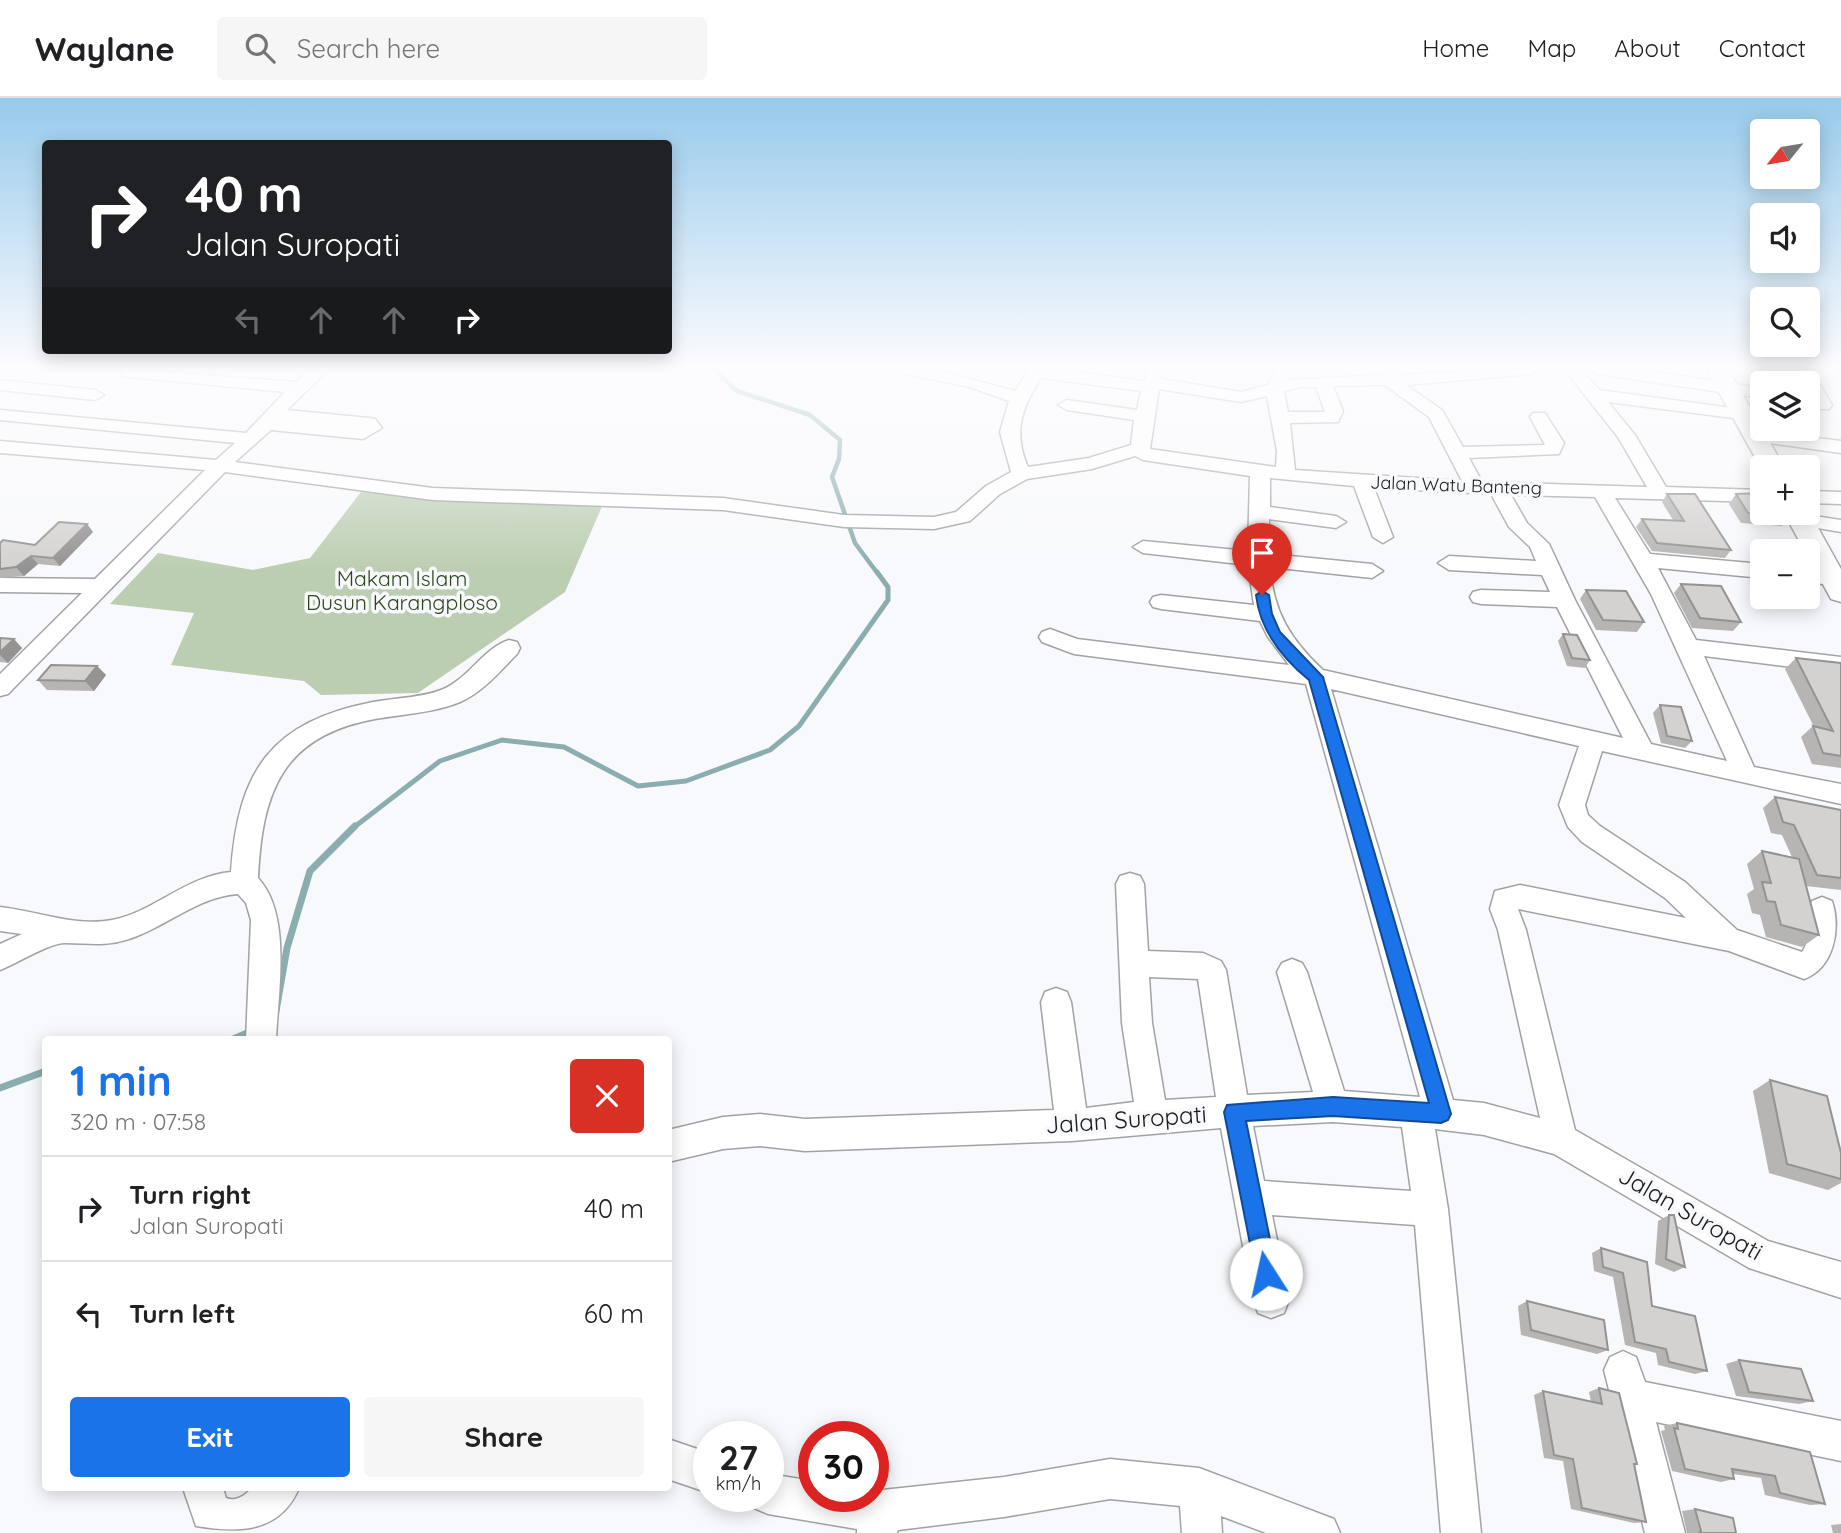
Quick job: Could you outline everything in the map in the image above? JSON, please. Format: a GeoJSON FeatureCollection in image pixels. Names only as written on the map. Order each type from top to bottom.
{"type":"FeatureCollection","features":[{"type":"Feature","properties":{"kind":"main road"},"geometry":{"type":"LineString","coordinates":[[1809,525],[1838,587]]}},
{"type":"Feature","properties":{"kind":"street"},"geometry":{"type":"LineString","coordinates":[[83,436],[236,456]]}},
{"type":"Feature","properties":{"kind":"street"},"geometry":{"type":"LineString","coordinates":[[136,436],[433,494],[723,504],[844,521],[933,523],[958,519],[993,490],[1022,474],[1145,452],[1145,436]]}},
{"type":"Feature","properties":{"kind":"street"},"geometry":{"type":"LineString","coordinates":[[0,707],[255,436]]}},
{"type":"Feature","properties":{"kind":"street"},"geometry":{"type":"LineString","coordinates":[[1008,436],[1022,474]]}},
{"type":"Feature","properties":{"kind":"street"},"geometry":{"type":"LineString","coordinates":[[1284,436],[1285,475]]}},
{"type":"Feature","properties":{"kind":"street"},"geometry":{"type":"LineString","coordinates":[[1448,436],[1458,453],[1519,527],[1539,544],[1564,600],[1642,751]]}},
{"type":"Feature","properties":{"kind":"street"},"geometry":{"type":"LineString","coordinates":[[1458,453],[1552,450],[1555,443],[1551,436]]}},
{"type":"Feature","properties":{"kind":"street"},"geometry":{"type":"LineString","coordinates":[[1627,436],[1660,493]]}},
{"type":"Feature","properties":{"kind":"street"},"geometry":{"type":"LineString","coordinates":[[1794,441],[1841,447]]}},
{"type":"Feature","properties":{"kind":"street"},"geometry":{"type":"LineString","coordinates":[[0,447],[236,456]]}},
{"type":"Feature","properties":{"kind":"street","name":"Jalan Watu Banteng"},"geometry":{"type":"LineString","coordinates":[[1145,452],[1260,473],[1362,481],[1750,496]]}},
{"type":"Feature","properties":{"kind":"street"},"geometry":{"type":"LineString","coordinates":[[0,688],[236,456]]}},
{"type":"Feature","properties":{"kind":"street"},"geometry":{"type":"LineString","coordinates":[[1260,473],[1261,512],[1257,558],[1265,614],[1274,634],[1301,666],[1316,677],[1429,1114],[1432,1209],[1461,1533]]}},
{"type":"Feature","properties":{"kind":"street"},"geometry":{"type":"LineString","coordinates":[[1362,481],[1383,537]]}},
{"type":"Feature","properties":{"kind":"street"},"geometry":{"type":"LineString","coordinates":[[1600,490],[1646,560],[1691,647],[1745,775]]}},
{"type":"Feature","properties":{"kind":"street"},"geometry":{"type":"LineString","coordinates":[[1820,504],[1841,498]]}},
{"type":"Feature","properties":{"kind":"street"},"geometry":{"type":"LineString","coordinates":[[1261,512],[1336,522]]}},
{"type":"Feature","properties":{"kind":"street"},"geometry":{"type":"LineString","coordinates":[[1820,517],[1841,526]]}},
{"type":"Feature","properties":{"kind":"street"},"geometry":{"type":"LineString","coordinates":[[1143,547],[1372,571]]}},
{"type":"Feature","properties":{"kind":"street"},"geometry":{"type":"LineString","coordinates":[[1169,550],[1170,573]]}},
{"type":"Feature","properties":{"kind":"street"},"geometry":{"type":"LineString","coordinates":[[1646,560],[1750,570]]}},
{"type":"Feature","properties":{"kind":"street"},"geometry":{"type":"LineString","coordinates":[[1449,563],[1550,569]]}},
{"type":"Feature","properties":{"kind":"street"},"geometry":{"type":"LineString","coordinates":[[1820,580],[1838,587]]}},
{"type":"Feature","properties":{"kind":"street"},"geometry":{"type":"LineString","coordinates":[[0,585],[101,586]]}},
{"type":"Feature","properties":{"kind":"street"},"geometry":{"type":"LineString","coordinates":[[1481,597],[1564,600]]}},
{"type":"Feature","properties":{"kind":"street"},"geometry":{"type":"LineString","coordinates":[[1161,602],[1265,614]]}},
{"type":"Feature","properties":{"kind":"street"},"geometry":{"type":"LineString","coordinates":[[1050,637],[1074,646],[1316,677],[1745,775],[1841,794]]}},
{"type":"Feature","properties":{"kind":"street"},"geometry":{"type":"LineString","coordinates":[[1691,647],[1841,665]]}},
{"type":"Feature","properties":{"kind":"street"},"geometry":{"type":"LineString","coordinates":[[244,882],[245,842],[262,778],[293,743],[327,721],[344,715],[436,700],[461,691],[509,648]]}},
{"type":"Feature","properties":{"kind":"street"},"geometry":{"type":"LineString","coordinates":[[1593,740],[1572,805],[1577,820],[1591,834],[1675,890],[1729,939]]}},
{"type":"Feature","properties":{"kind":"street"},"geometry":{"type":"LineString","coordinates":[[0,919],[97,935],[117,931],[203,889],[228,881],[244,882],[259,898],[265,920],[260,1028]]}},
{"type":"Feature","properties":{"kind":"street"},"geometry":{"type":"LineString","coordinates":[[1130,884],[1137,1023],[1153,1115]]}},
{"type":"Feature","properties":{"kind":"street"},"geometry":{"type":"LineString","coordinates":[[1561,1140],[1512,930],[1504,909],[1505,900],[1520,897],[1729,939],[1804,966],[1814,963],[1819,957],[1822,909]]}},
{"type":"Feature","properties":{"kind":"street"},"geometry":{"type":"LineString","coordinates":[[0,957],[62,930]]}},
{"type":"Feature","properties":{"kind":"street"},"geometry":{"type":"LineString","coordinates":[[1133,963],[1203,965],[1211,970],[1234,1112],[1253,1197],[1271,1300]]}},
{"type":"Feature","properties":{"kind":"street"},"geometry":{"type":"LineString","coordinates":[[1292,972],[1333,1106]]}},
{"type":"Feature","properties":{"kind":"street"},"geometry":{"type":"LineString","coordinates":[[1056,1002],[1072,1125]]}},
{"type":"Feature","properties":{"kind":"street","name":"Jalan Suropati"},"geometry":{"type":"LineString","coordinates":[[672,1145],[723,1133],[760,1130],[805,1135],[1072,1125],[1153,1115],[1333,1106],[1484,1119],[1561,1140],[1761,1256],[1841,1280]]}},
{"type":"Feature","properties":{"kind":"street"},"geometry":{"type":"LineString","coordinates":[[1253,1197],[1432,1209]]}},
{"type":"Feature","properties":{"kind":"street"},"geometry":{"type":"LineString","coordinates":[[1665,1533],[1627,1384],[1841,1441]]}},
{"type":"Feature","properties":{"kind":"street"},"geometry":{"type":"LineString","coordinates":[[672,1461],[693,1468]]}},
{"type":"Feature","properties":{"kind":"street"},"geometry":{"type":"LineString","coordinates":[[784,1498],[878,1523],[1110,1479],[1199,1488],[1320,1533]]}},
{"type":"Feature","properties":{"kind":"street"},"geometry":{"type":"LineString","coordinates":[[1199,1488],[1202,1533]]}},
{"type":"Feature","properties":{"kind":"street"},"geometry":{"type":"LineString","coordinates":[[204,1491],[210,1512],[230,1520],[261,1511]]}},
{"type":"Feature","properties":{"kind":"green space","name":"Makam Islam Dusun Karangploso"},"geometry":{"type":"Polygon","coordinates":[[[361,492],[478,502],[603,504],[565,592],[418,693],[321,695],[304,681],[171,665],[194,613],[110,604],[158,553],[253,570],[310,558],[361,492]]]}},
{"type":"Feature","properties":{"kind":"building"},"geometry":{"type":"Polygon","coordinates":[[[1750,493],[1750,513],[1748,513],[1736,494],[1750,493]]]}},
{"type":"Feature","properties":{"kind":"building"},"geometry":{"type":"Polygon","coordinates":[[[1667,494],[1695,494],[1731,550],[1657,543],[1642,519],[1684,521],[1667,494]]]}},
{"type":"Feature","properties":{"kind":"building"},"geometry":{"type":"Polygon","coordinates":[[[59,522],[87,524],[53,558],[31,556],[16,567],[0,569],[0,543],[3,540],[35,545],[59,522]]]}},
{"type":"Feature","properties":{"kind":"building"},"geometry":{"type":"Polygon","coordinates":[[[1681,584],[1721,586],[1741,622],[1700,618],[1681,584]]]}},
{"type":"Feature","properties":{"kind":"building"},"geometry":{"type":"Polygon","coordinates":[[[1586,590],[1626,591],[1644,622],[1603,620],[1586,590]]]}},
{"type":"Feature","properties":{"kind":"building"},"geometry":{"type":"Polygon","coordinates":[[[1563,634],[1577,635],[1590,660],[1572,658],[1563,634]]]}},
{"type":"Feature","properties":{"kind":"building"},"geometry":{"type":"Polygon","coordinates":[[[0,638],[14,639],[0,652],[0,638]]]}},
{"type":"Feature","properties":{"kind":"building"},"geometry":{"type":"Polygon","coordinates":[[[1796,658],[1841,663],[1841,756],[1823,753],[1813,726],[1833,731],[1796,658]]]}},
{"type":"Feature","properties":{"kind":"building"},"geometry":{"type":"Polygon","coordinates":[[[51,665],[97,666],[85,681],[38,680],[51,665]]]}},
{"type":"Feature","properties":{"kind":"building"},"geometry":{"type":"Polygon","coordinates":[[[1660,705],[1681,707],[1692,741],[1667,736],[1660,705]]]}},
{"type":"Feature","properties":{"kind":"building"},"geometry":{"type":"Polygon","coordinates":[[[1775,797],[1841,810],[1841,878],[1817,875],[1794,825],[1783,822],[1775,797]]]}},
{"type":"Feature","properties":{"kind":"building"},"geometry":{"type":"Polygon","coordinates":[[[1762,851],[1799,859],[1819,935],[1781,925],[1775,902],[1767,901],[1762,882],[1771,883],[1762,851]]]}},
{"type":"Feature","properties":{"kind":"building"},"geometry":{"type":"Polygon","coordinates":[[[1770,1080],[1827,1096],[1841,1153],[1841,1179],[1787,1164],[1770,1080]]]}},
{"type":"Feature","properties":{"kind":"building"},"geometry":{"type":"Polygon","coordinates":[[[1669,1215],[1674,1215],[1685,1267],[1666,1259],[1669,1215]]]}},
{"type":"Feature","properties":{"kind":"building"},"geometry":{"type":"Polygon","coordinates":[[[1601,1248],[1647,1262],[1652,1306],[1695,1316],[1707,1371],[1669,1362],[1666,1349],[1635,1342],[1623,1273],[1603,1267],[1601,1248]]]}},
{"type":"Feature","properties":{"kind":"building"},"geometry":{"type":"Polygon","coordinates":[[[1527,1301],[1604,1320],[1608,1350],[1531,1330],[1527,1301]]]}},
{"type":"Feature","properties":{"kind":"building"},"geometry":{"type":"Polygon","coordinates":[[[1739,1360],[1801,1369],[1813,1401],[1749,1392],[1739,1360]]]}},
{"type":"Feature","properties":{"kind":"building"},"geometry":{"type":"Polygon","coordinates":[[[1599,1388],[1619,1393],[1637,1464],[1634,1464],[1646,1522],[1582,1508],[1573,1459],[1554,1455],[1543,1391],[1602,1404],[1599,1388]]]}},
{"type":"Feature","properties":{"kind":"building"},"geometry":{"type":"Polygon","coordinates":[[[1677,1423],[1810,1452],[1825,1504],[1780,1493],[1775,1476],[1732,1469],[1734,1479],[1685,1469],[1674,1428],[1678,1429],[1677,1423]]]}},
{"type":"Feature","properties":{"kind":"building"},"geometry":{"type":"Polygon","coordinates":[[[1695,1509],[1733,1518],[1736,1533],[1699,1533],[1701,1531],[1695,1509]]]}},
{"type":"Feature","properties":{"kind":"waterway"},"geometry":{"type":"LineString","coordinates":[[835,436],[840,440],[839,459],[832,477],[855,543],[878,574]]}},
{"type":"Feature","properties":{"kind":"waterway"},"geometry":{"type":"LineString","coordinates":[[353,828],[440,761],[502,740],[564,747],[638,786],[686,781],[770,750],[799,726],[888,600],[888,587],[877,572]]}},
{"type":"Feature","properties":{"kind":"waterway"},"geometry":{"type":"LineString","coordinates":[[276,1011],[287,948],[310,871],[353,828]]}},
{"type":"Feature","properties":{"kind":"waterway"},"geometry":{"type":"LineString","coordinates":[[240,1036],[252,1031]]}},
{"type":"Feature","properties":{"kind":"waterway"},"geometry":{"type":"LineString","coordinates":[[0,1088],[42,1072]]}},
{"type":"Feature","properties":{"kind":"route"},"geometry":{"type":"LineString","coordinates":[[1262,595],[1265,614],[1274,634],[1301,666],[1316,677],[1441,1114],[1333,1106],[1234,1112],[1253,1197],[1266,1274]]}}]}
